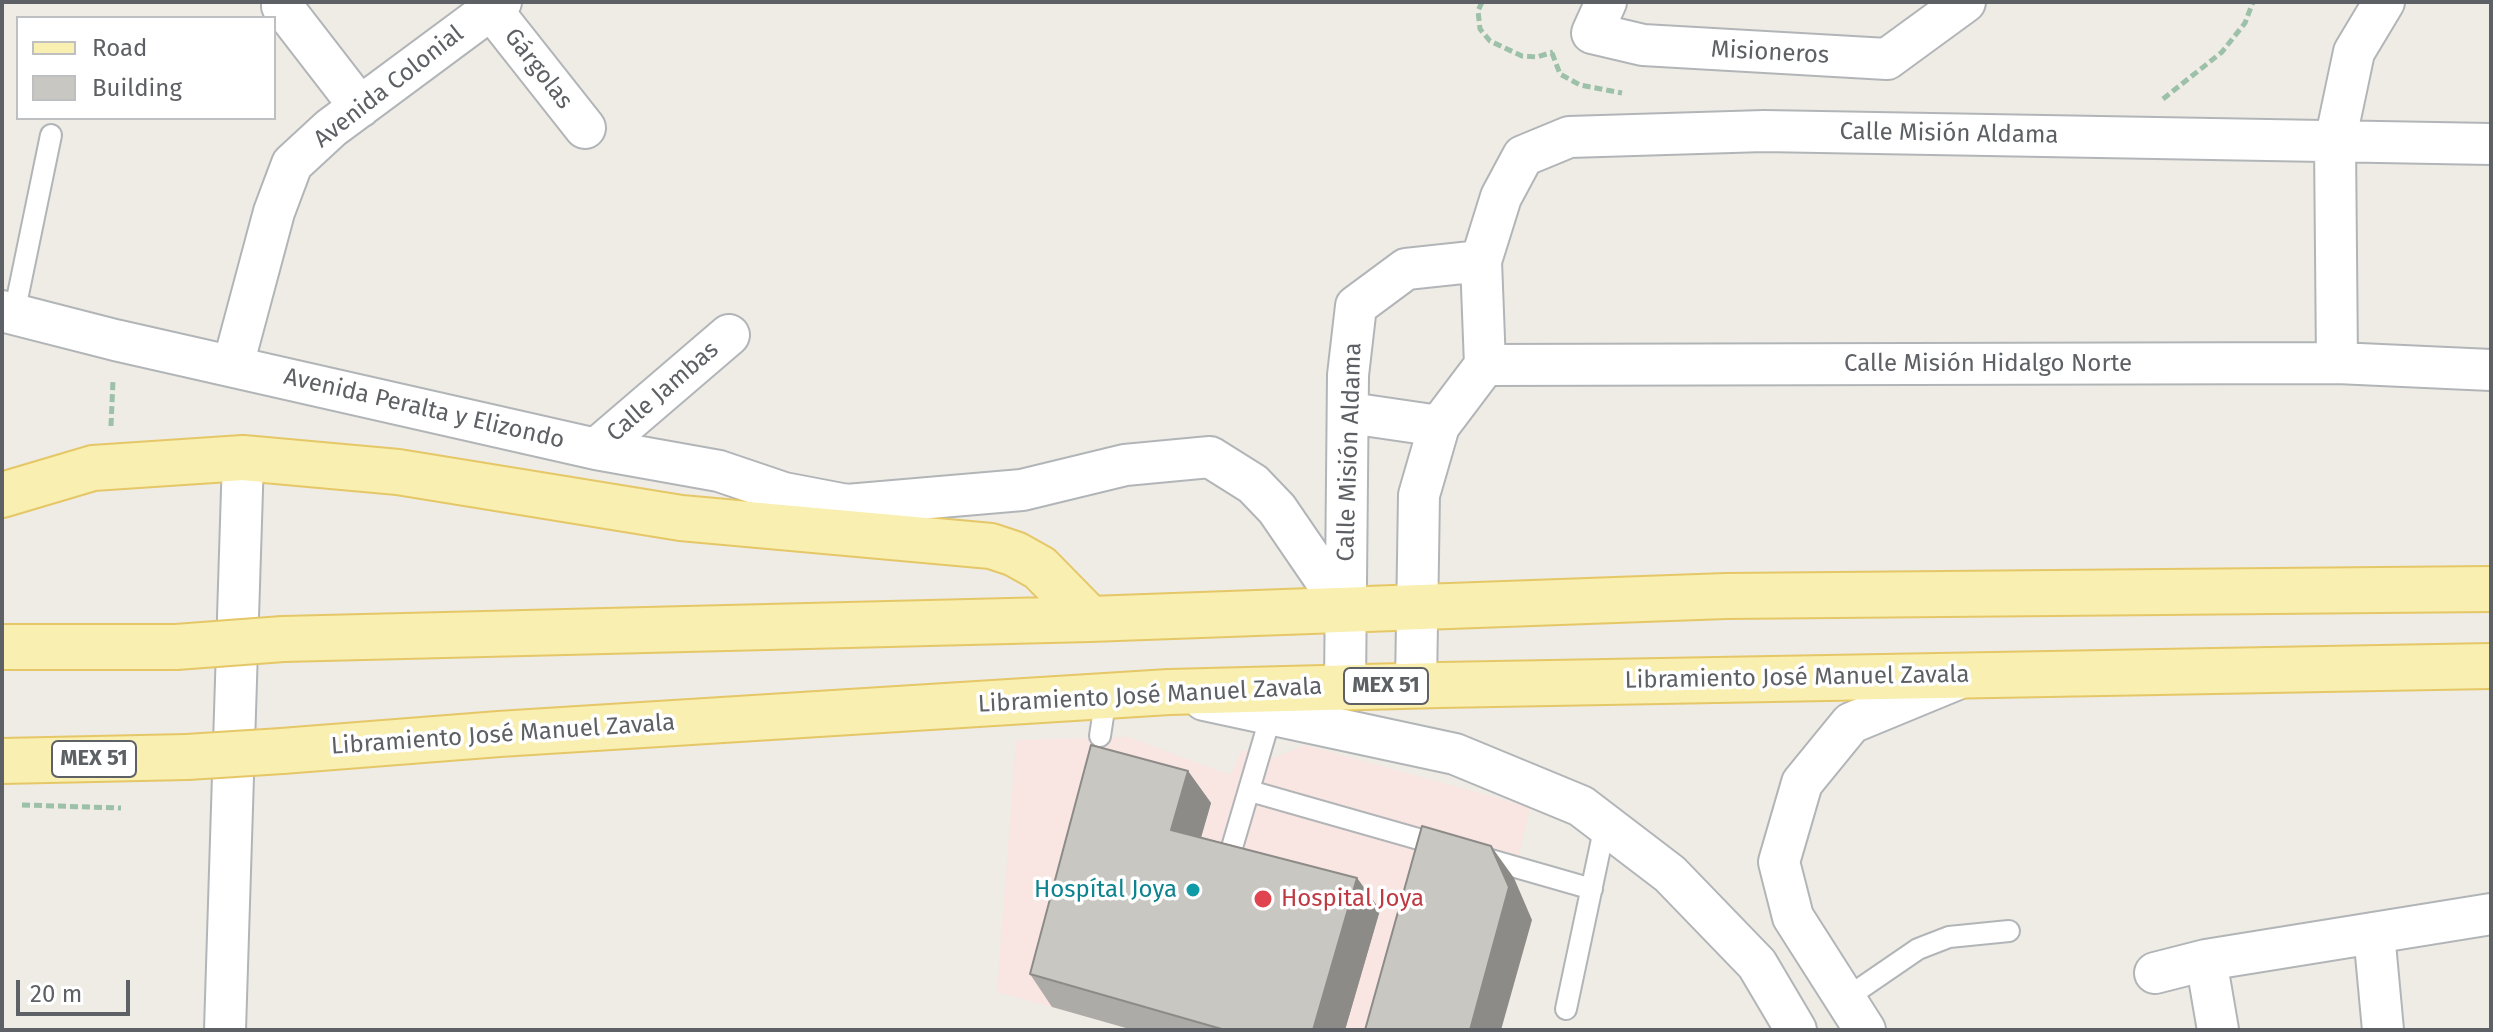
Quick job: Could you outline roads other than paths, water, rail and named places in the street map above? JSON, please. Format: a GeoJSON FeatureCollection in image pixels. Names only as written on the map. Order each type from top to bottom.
{"type":"FeatureCollection","features":[{"type":"Feature","properties":{"kind":"main road"},"geometry":{"type":"LineString","coordinates":[[2,495],[93,468],[243,458],[398,472],[681,518],[840,518],[991,546],[1015,554],[1040,568],[1090,619]]}},
{"type":"Feature","properties":{"kind":"main road"},"geometry":{"type":"LineString","coordinates":[[2,647],[176,647],[283,639],[1090,619],[1726,596],[2491,589]]}},
{"type":"Feature","properties":{"kind":"main road","name":"Libramiento José Manuel Zavala"},"geometry":{"type":"LineString","coordinates":[[2,761],[187,757],[499,734],[1103,716],[1169,692],[2491,666]]}},
{"type":"Feature","properties":{"kind":"street","name":"Misioneros"},"geometry":{"type":"LineString","coordinates":[[1606,2],[1592,33],[1643,45],[1887,59],[1965,2]]}},
{"type":"Feature","properties":{"kind":"street"},"geometry":{"type":"LineString","coordinates":[[2337,363],[2335,142],[2354,52],[2384,2]]}},
{"type":"Feature","properties":{"kind":"street"},"geometry":{"type":"LineString","coordinates":[[282,6],[360,107]]}},
{"type":"Feature","properties":{"kind":"street","name":"Avenida Colonial"},"geometry":{"type":"LineString","coordinates":[[233,365],[274,212],[292,164],[331,128],[496,6]]}},
{"type":"Feature","properties":{"kind":"street","name":"Gárgolas"},"geometry":{"type":"LineString","coordinates":[[496,6],[585,128]]}},
{"type":"Feature","properties":{"kind":"street","name":"Calle Misión Aldama"},"geometry":{"type":"LineString","coordinates":[[1485,365],[1481,261],[1501,197],[1523,156],[1569,137],[1764,131],[2491,144]]}},
{"type":"Feature","properties":{"kind":"street","name":"Calle Misión Aldama"},"geometry":{"type":"LineString","coordinates":[[1345,687],[1348,375],[1356,306],[1406,269],[1481,261]]}},
{"type":"Feature","properties":{"kind":"street","name":"Avenida Peralta y Elizondo"},"geometry":{"type":"LineString","coordinates":[[8,312],[115,340],[596,449],[719,471],[784,493],[840,518],[1022,490],[1125,465],[1210,457],[1253,484],[1277,509],[1346,610]]}},
{"type":"Feature","properties":{"kind":"street","name":"Calle Jambas"},"geometry":{"type":"LineString","coordinates":[[596,449],[729,335]]}},
{"type":"Feature","properties":{"kind":"street","name":"Calle Misión Hidalgo Norte"},"geometry":{"type":"LineString","coordinates":[[1485,365],[2337,363],[2491,370]]}},
{"type":"Feature","properties":{"kind":"street"},"geometry":{"type":"LineString","coordinates":[[1416,685],[1419,495],[1439,426],[1485,365]]}},
{"type":"Feature","properties":{"kind":"street"},"geometry":{"type":"LineString","coordinates":[[1350,413],[1439,426]]}},
{"type":"Feature","properties":{"kind":"street"},"geometry":{"type":"LineString","coordinates":[[225,1030],[243,458]]}},
{"type":"Feature","properties":{"kind":"street"},"geometry":{"type":"LineString","coordinates":[[1855,1015],[1793,917],[1779,862],[1802,783],[1851,723],[1970,674]]}},
{"type":"Feature","properties":{"kind":"street"},"geometry":{"type":"LineString","coordinates":[[1169,692],[1455,754],[1581,806],[1670,874],[1757,964],[1796,1030]]}},
{"type":"Feature","properties":{"kind":"street"},"geometry":{"type":"LineString","coordinates":[[2155,973],[2206,960],[2491,914]]}},
{"type":"Feature","properties":{"kind":"street"},"geometry":{"type":"LineString","coordinates":[[2374,933],[2383,1030]]}},
{"type":"Feature","properties":{"kind":"street"},"geometry":{"type":"LineString","coordinates":[[2206,960],[2218,1030]]}},
{"type":"Feature","properties":{"kind":"lane"},"geometry":{"type":"LineString","coordinates":[[8,312],[51,135]]}},
{"type":"Feature","properties":{"kind":"lane"},"geometry":{"type":"LineString","coordinates":[[1228,861],[1271,715]]}},
{"type":"Feature","properties":{"kind":"lane"},"geometry":{"type":"LineString","coordinates":[[1250,791],[1592,889]]}},
{"type":"Feature","properties":{"kind":"lane"},"geometry":{"type":"LineString","coordinates":[[1566,1009],[1605,825]]}},
{"type":"Feature","properties":{"kind":"lane"},"geometry":{"type":"LineString","coordinates":[[1855,1015],[1918,949],[1949,937],[2009,931]]}},
{"type":"Feature","properties":{"kind":"place","name":"Hospítal Joya"},"geometry":{"type":"Point","coordinates":[1193,890]}},
{"type":"Feature","properties":{"kind":"place","name":"Hospital Joya"},"geometry":{"type":"Point","coordinates":[1263,899]}}]}
